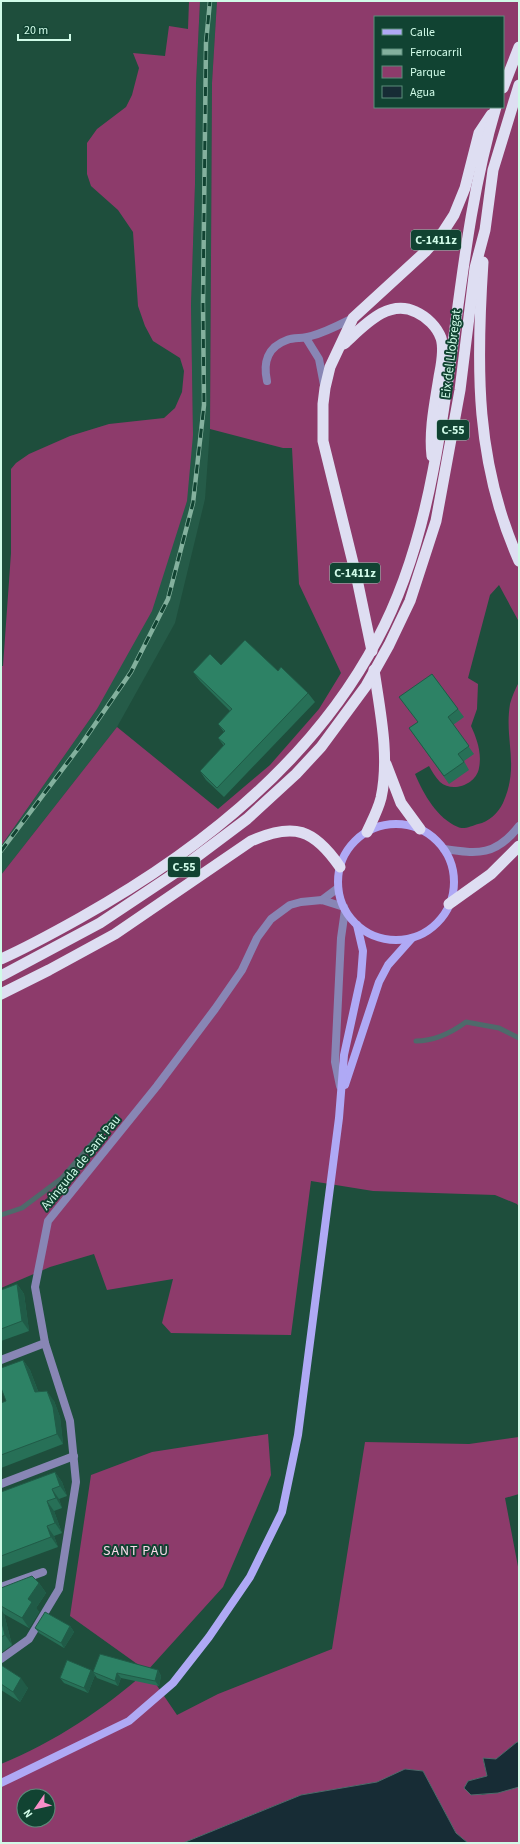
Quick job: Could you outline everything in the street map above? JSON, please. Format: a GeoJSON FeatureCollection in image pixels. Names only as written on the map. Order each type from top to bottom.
{"type":"FeatureCollection","features":[{"type":"Feature","properties":{"kind":"highway"},"geometry":{"type":"LineString","coordinates":[[504,85],[519,47]]}},
{"type":"Feature","properties":{"kind":"highway","name":"Eix del Llobregat"},"geometry":{"type":"LineString","coordinates":[[1,976],[100,923],[207,850],[247,819],[296,774],[321,747],[366,686],[399,625],[418,580],[436,521],[460,390],[476,268],[485,230],[493,170],[519,85]]}},
{"type":"Feature","properties":{"kind":"highway","name":"Eix del Llobregat"},"geometry":{"type":"LineString","coordinates":[[1,959],[63,928],[128,891],[169,862],[254,794],[314,734],[354,679],[377,640],[408,568],[433,471],[470,221],[481,161],[496,108]]}},
{"type":"Feature","properties":{"kind":"highway","name":"C-1411z"},"geometry":{"type":"LineString","coordinates":[[340,348],[353,318],[374,297],[425,252],[443,232],[454,215],[465,188],[478,133],[496,108]]}},
{"type":"Feature","properties":{"kind":"highway"},"geometry":{"type":"LineString","coordinates":[[485,230],[478,341],[480,410],[485,448],[501,517],[519,561]]}},
{"type":"Feature","properties":{"kind":"highway"},"geometry":{"type":"LineString","coordinates":[[325,388],[330,367],[340,348],[367,323],[384,312],[394,308],[408,308],[422,315],[434,326],[441,339],[442,357],[430,440],[433,471]]}},
{"type":"Feature","properties":{"kind":"highway","name":"C-1411z"},"geometry":{"type":"LineString","coordinates":[[325,388],[322,415],[323,441],[370,638],[381,716],[384,760]]}},
{"type":"Feature","properties":{"kind":"highway"},"geometry":{"type":"LineString","coordinates":[[384,760],[401,803],[420,829]]}},
{"type":"Feature","properties":{"kind":"highway"},"geometry":{"type":"LineString","coordinates":[[367,832],[381,798],[384,760]]}},
{"type":"Feature","properties":{"kind":"highway"},"geometry":{"type":"LineString","coordinates":[[1,994],[67,961],[115,934],[252,841],[263,836],[285,830],[302,832],[324,847],[340,868]]}},
{"type":"Feature","properties":{"kind":"highway"},"geometry":{"type":"LineString","coordinates":[[449,904],[491,874],[519,846]]}},
{"type":"Feature","properties":{"kind":"main road"},"geometry":{"type":"LineString","coordinates":[[342,1094],[353,1066],[364,1023],[379,982],[388,965],[412,938],[434,925],[449,904],[453,888],[453,872],[444,849],[431,836],[420,829],[407,825],[393,824],[379,826],[367,832],[350,847],[340,868],[338,888],[344,908],[365,931],[383,938],[397,940],[412,938]]}},
{"type":"Feature","properties":{"kind":"main road"},"geometry":{"type":"LineString","coordinates":[[1,1783],[129,1721],[173,1683],[209,1637],[250,1577],[282,1512],[298,1435],[342,1094],[344,1055],[361,977],[362,951],[357,924]]}},
{"type":"Feature","properties":{"kind":"street"},"geometry":{"type":"LineString","coordinates":[[267,381],[264,368],[270,350],[287,339],[306,338],[327,331],[353,318]]}},
{"type":"Feature","properties":{"kind":"street"},"geometry":{"type":"LineString","coordinates":[[306,338],[319,359],[325,388]]}},
{"type":"Feature","properties":{"kind":"street"},"geometry":{"type":"LineString","coordinates":[[444,849],[474,853],[486,851],[497,847],[509,839],[519,826]]}},
{"type":"Feature","properties":{"kind":"street","name":"Avinguda de Sant Pau"},"geometry":{"type":"LineString","coordinates":[[1,1659],[30,1639],[59,1589],[76,1482],[70,1421],[45,1343],[35,1287],[48,1221],[157,1086],[210,1015],[242,970],[257,938],[271,918],[290,905],[322,900],[338,888]]}},
{"type":"Feature","properties":{"kind":"street","name":"Avinguda de Sant Pau"},"geometry":{"type":"LineString","coordinates":[[322,900],[344,908]]}},
{"type":"Feature","properties":{"kind":"street"},"geometry":{"type":"LineString","coordinates":[[342,1094],[335,1062],[341,938],[344,908]]}},
{"type":"Feature","properties":{"kind":"street"},"geometry":{"type":"LineString","coordinates":[[1,1360],[45,1343]]}},
{"type":"Feature","properties":{"kind":"street"},"geometry":{"type":"LineString","coordinates":[[1,1484],[74,1456]]}},
{"type":"Feature","properties":{"kind":"street"},"geometry":{"type":"LineString","coordinates":[[1,1587],[43,1572]]}},
{"type":"Feature","properties":{"kind":"shaded area"},"geometry":{"type":"Polygon","coordinates":[[[200,1],[217,1],[212,83],[210,429],[205,499],[175,623],[117,727],[1,875],[1,846],[97,709],[193,435],[191,305],[195,184],[196,84],[200,1]]]}},
{"type":"Feature","properties":{"kind":"green space"},"geometry":{"type":"Polygon","coordinates":[[[189,1],[200,1],[196,84],[195,184],[191,305],[193,435],[187,501],[152,611],[97,709],[1,846],[1,666],[3,666],[11,553],[11,469],[16,463],[29,454],[70,436],[109,424],[164,418],[175,408],[182,392],[184,371],[180,358],[153,341],[145,326],[138,306],[133,232],[118,210],[91,186],[87,174],[87,143],[97,129],[126,107],[132,95],[139,68],[133,53],[165,56],[169,26],[188,29],[189,1]]]}},
{"type":"Feature","properties":{"kind":"green space"},"geometry":{"type":"Polygon","coordinates":[[[217,1],[519,1],[519,622],[499,585],[490,595],[468,678],[478,684],[477,709],[471,726],[477,741],[479,752],[480,762],[477,774],[469,783],[463,786],[451,787],[440,782],[429,766],[415,774],[432,805],[450,823],[460,828],[465,828],[482,823],[493,816],[503,803],[508,789],[511,765],[509,730],[510,704],[519,682],[519,1207],[517,1204],[495,1195],[373,1191],[311,1181],[291,1335],[171,1333],[162,1323],[173,1279],[107,1290],[94,1254],[50,1267],[1,1288],[1,875],[117,727],[218,809],[270,765],[319,709],[341,673],[299,584],[292,448],[283,448],[210,429],[212,83],[217,1]]]}},
{"type":"Feature","properties":{"kind":"green space"},"geometry":{"type":"Polygon","coordinates":[[[268,1434],[271,1475],[223,1587],[147,1671],[70,1616],[91,1475],[152,1452],[268,1434]]]}},
{"type":"Feature","properties":{"kind":"green space"},"geometry":{"type":"Polygon","coordinates":[[[519,1437],[519,1494],[505,1498],[519,1572],[519,1742],[496,1759],[483,1759],[487,1776],[468,1781],[482,1795],[519,1787],[519,1843],[468,1843],[456,1833],[423,1771],[405,1770],[377,1782],[301,1795],[183,1843],[1,1843],[1,1764],[41,1746],[60,1735],[114,1698],[147,1671],[177,1715],[218,1694],[332,1649],[365,1442],[469,1444],[519,1437]]]}},
{"type":"Feature","properties":{"kind":"water"},"geometry":{"type":"Polygon","coordinates":[[[519,1742],[519,1787],[498,1793],[471,1795],[464,1788],[468,1781],[487,1776],[483,1758],[496,1759],[519,1742]]]}},
{"type":"Feature","properties":{"kind":"water"},"geometry":{"type":"Polygon","coordinates":[[[405,1769],[423,1771],[456,1833],[468,1843],[183,1843],[301,1795],[377,1782],[405,1769]]]}},
{"type":"Feature","properties":{"kind":"building"},"geometry":{"type":"Polygon","coordinates":[[[245,640],[278,671],[281,667],[308,693],[217,788],[200,771],[225,744],[218,738],[225,731],[218,724],[232,709],[193,672],[210,654],[221,665],[245,640]]]}},
{"type":"Feature","properties":{"kind":"building"},"geometry":{"type":"Polygon","coordinates":[[[432,674],[458,709],[448,717],[469,746],[458,754],[464,762],[444,776],[409,728],[418,722],[399,697],[432,674]]]}},
{"type":"Feature","properties":{"kind":"building"},"geometry":{"type":"Polygon","coordinates":[[[17,1284],[22,1321],[1,1329],[1,1290],[17,1284]]]}},
{"type":"Feature","properties":{"kind":"building"},"geometry":{"type":"Polygon","coordinates":[[[23,1360],[35,1392],[47,1391],[53,1407],[57,1434],[1,1455],[1,1403],[6,1401],[1,1388],[1,1368],[23,1360]]]}},
{"type":"Feature","properties":{"kind":"building"},"geometry":{"type":"Polygon","coordinates":[[[55,1472],[60,1486],[52,1489],[56,1498],[47,1501],[55,1523],[47,1526],[51,1537],[1,1556],[1,1492],[55,1472]]]}},
{"type":"Feature","properties":{"kind":"building"},"geometry":{"type":"Polygon","coordinates":[[[32,1576],[39,1583],[28,1599],[32,1602],[22,1618],[1,1606],[1,1588],[32,1576]]]}},
{"type":"Feature","properties":{"kind":"building"},"geometry":{"type":"Polygon","coordinates":[[[45,1612],[70,1626],[61,1643],[35,1628],[45,1612]]]}},
{"type":"Feature","properties":{"kind":"building"},"geometry":{"type":"Polygon","coordinates":[[[1,1619],[5,1635],[1,1637],[1,1619]]]}},
{"type":"Feature","properties":{"kind":"building"},"geometry":{"type":"Polygon","coordinates":[[[100,1654],[158,1670],[155,1681],[117,1673],[115,1681],[93,1672],[100,1654]]]}},
{"type":"Feature","properties":{"kind":"building"},"geometry":{"type":"Polygon","coordinates":[[[67,1660],[91,1670],[84,1688],[60,1678],[67,1660]]]}},
{"type":"Feature","properties":{"kind":"building"},"geometry":{"type":"Polygon","coordinates":[[[1,1665],[21,1678],[13,1692],[1,1684],[1,1665]]]}},
{"type":"Feature","properties":{"kind":"waterway"},"geometry":{"type":"LineString","coordinates":[[416,1041],[430,1040],[442,1036],[455,1030],[466,1022],[499,1028],[519,1038]]}},
{"type":"Feature","properties":{"kind":"waterway"},"geometry":{"type":"LineString","coordinates":[[1,1215],[22,1208],[62,1178],[116,1116]]}},
{"type":"Feature","properties":{"kind":"railway"},"geometry":{"type":"LineString","coordinates":[[1,851],[80,746],[131,672],[168,599],[193,503],[204,405],[203,304],[206,43],[210,1]]}},
{"type":"Feature","properties":{"kind":"district","name":"SANT PAU"},"geometry":{"type":"Point","coordinates":[136,1550]}}]}
